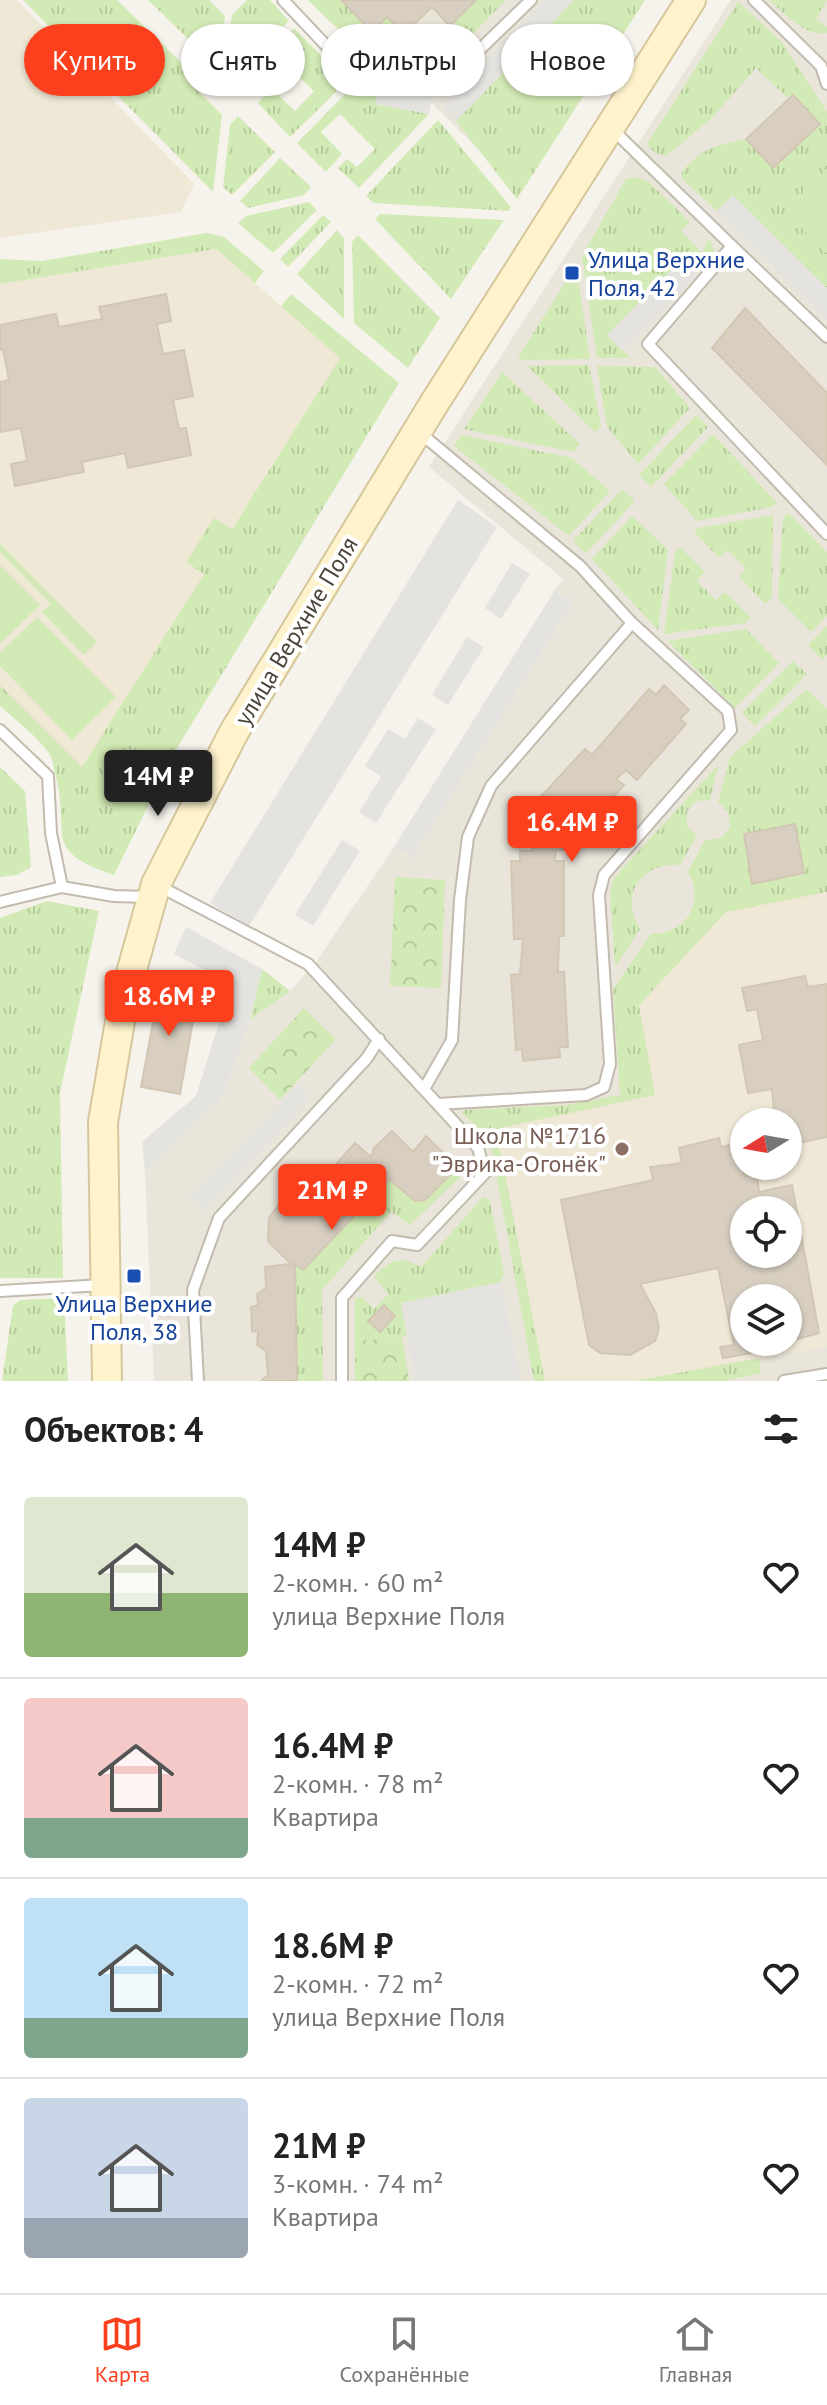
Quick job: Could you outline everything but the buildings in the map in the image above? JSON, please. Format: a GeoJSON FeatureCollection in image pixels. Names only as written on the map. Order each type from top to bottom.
{"type":"FeatureCollection","features":[{"type":"Feature","properties":{"kind":"street","name":"улица Верхние Поля"},"geometry":{"type":"LineString","coordinates":[[107,1381],[103,1285],[103,1122],[124,998],[153,890],[234,732],[418,431],[691,0]]}},
{"type":"Feature","properties":{"kind":"lane"},"geometry":{"type":"LineString","coordinates":[[283,0],[335,55],[363,71],[441,87],[531,0]]}},
{"type":"Feature","properties":{"kind":"lane"},"geometry":{"type":"LineString","coordinates":[[754,0],[821,66],[827,84]]}},
{"type":"Feature","properties":{"kind":"lane"},"geometry":{"type":"LineString","coordinates":[[611,129],[827,337]]}},
{"type":"Feature","properties":{"kind":"lane"},"geometry":{"type":"LineString","coordinates":[[732,246],[648,344],[827,534]]}},
{"type":"Feature","properties":{"kind":"lane"},"geometry":{"type":"LineString","coordinates":[[418,431],[580,566],[632,623],[728,711],[731,730],[604,875],[599,895],[610,1064],[604,1087],[586,1095],[438,1104]]}},
{"type":"Feature","properties":{"kind":"lane"},"geometry":{"type":"LineString","coordinates":[[424,1089],[452,1040],[460,900],[468,837],[491,786],[632,623]]}},
{"type":"Feature","properties":{"kind":"lane"},"geometry":{"type":"LineString","coordinates":[[0,730],[48,776],[51,833],[62,887]]}},
{"type":"Feature","properties":{"kind":"lane"},"geometry":{"type":"LineString","coordinates":[[0,902],[62,887],[114,896],[153,890],[308,964],[478,1148],[485,1173],[417,1245],[392,1241],[342,1298],[342,1381]]}},
{"type":"Feature","properties":{"kind":"lane"},"geometry":{"type":"LineString","coordinates":[[198,1381],[193,1290],[219,1218],[367,1058],[379,1039]]}},
{"type":"Feature","properties":{"kind":"lane"},"geometry":{"type":"LineString","coordinates":[[0,1291],[103,1285]]}},
{"type":"Feature","properties":{"kind":"lane"},"geometry":{"type":"LineString","coordinates":[[784,1381],[827,1374]]}},
{"type":"Feature","properties":{"kind":"shaded area"},"geometry":{"type":"Polygon","coordinates":[[[0,0],[17,0],[40,24],[24,24],[24,96],[109,96],[194,184],[181,212],[0,238],[0,0]]]}},
{"type":"Feature","properties":{"kind":"shaded area"},"geometry":{"type":"Polygon","coordinates":[[[328,0],[637,0],[622,24],[501,24],[501,96],[576,96],[517,188],[425,96],[485,96],[485,24],[352,24],[328,0]]]}},
{"type":"Feature","properties":{"kind":"shaded area"},"geometry":{"type":"Polygon","coordinates":[[[545,0],[574,0],[551,24],[522,24],[545,0]]]}},
{"type":"Feature","properties":{"kind":"shaded area"},"geometry":{"type":"Polygon","coordinates":[[[731,0],[827,0],[827,1381],[154,1381],[145,1172],[222,1099],[250,1020],[290,991],[316,962],[394,847],[411,857],[573,602],[555,590],[563,579],[429,467],[731,0]]]}},
{"type":"Feature","properties":{"kind":"shaded area"},"geometry":{"type":"Polygon","coordinates":[[[501,45],[501,75],[485,91],[485,62],[501,45]]]}},
{"type":"Feature","properties":{"kind":"shaded area"},"geometry":{"type":"Polygon","coordinates":[[[377,96],[432,96],[429,114],[375,104],[377,96]]]}},
{"type":"Feature","properties":{"kind":"shaded area"},"geometry":{"type":"Polygon","coordinates":[[[452,96],[480,96],[456,121],[442,106],[452,96]]]}},
{"type":"Feature","properties":{"kind":"shaded area"},"geometry":{"type":"Polygon","coordinates":[[[733,195],[827,288],[827,319],[717,211],[733,195]]]}},
{"type":"Feature","properties":{"kind":"shaded area"},"geometry":{"type":"Polygon","coordinates":[[[216,249],[341,358],[231,530],[186,562],[205,574],[82,768],[0,685],[0,284],[216,249]]]}},
{"type":"Feature","properties":{"kind":"shaded area"},"geometry":{"type":"Polygon","coordinates":[[[684,257],[699,272],[621,350],[607,335],[684,257]]]}},
{"type":"Feature","properties":{"kind":"shaded area"},"geometry":{"type":"Polygon","coordinates":[[[458,500],[497,527],[249,926],[210,903],[458,500]]]}},
{"type":"Feature","properties":{"kind":"shaded area"},"geometry":{"type":"Polygon","coordinates":[[[512,563],[530,574],[501,619],[485,608],[512,563]]]}},
{"type":"Feature","properties":{"kind":"shaded area"},"geometry":{"type":"Polygon","coordinates":[[[555,590],[573,602],[412,857],[394,847],[555,590]]]}},
{"type":"Feature","properties":{"kind":"shaded area"},"geometry":{"type":"Polygon","coordinates":[[[467,637],[484,647],[448,705],[432,695],[467,637]]]}},
{"type":"Feature","properties":{"kind":"shaded area"},"geometry":{"type":"Polygon","coordinates":[[[418,718],[436,729],[376,823],[359,812],[381,777],[365,766],[388,729],[405,739],[418,718]]]}},
{"type":"Feature","properties":{"kind":"shaded area"},"geometry":{"type":"Polygon","coordinates":[[[342,840],[360,851],[313,926],[295,915],[342,840]]]}},
{"type":"Feature","properties":{"kind":"shaded area","name":"Школа №1716 \"Эврика-Огонёк\""},"geometry":{"type":"Polygon","coordinates":[[[827,892],[827,1346],[802,1351],[802,1284],[730,1284],[730,1356],[772,1356],[635,1381],[545,1381],[497,1133],[504,1127],[655,1095],[639,1005],[726,911],[827,892]]]}},
{"type":"Feature","properties":{"kind":"shaded area"},"geometry":{"type":"Polygon","coordinates":[[[186,927],[262,969],[250,1020],[222,1099],[145,1172],[142,1142],[196,1096],[231,984],[174,954],[186,927]]]}},
{"type":"Feature","properties":{"kind":"shaded area"},"geometry":{"type":"Polygon","coordinates":[[[299,1084],[311,1097],[204,1211],[190,1196],[299,1084]]]}},
{"type":"Feature","properties":{"kind":"shaded area"},"geometry":{"type":"Polygon","coordinates":[[[501,1282],[521,1381],[415,1381],[401,1303],[501,1282]]]}},
{"type":"Feature","properties":{"kind":"green space"},"geometry":{"type":"Polygon","coordinates":[[[23,0],[117,0],[142,24],[47,24],[23,0]]]}},
{"type":"Feature","properties":{"kind":"green space"},"geometry":{"type":"Polygon","coordinates":[[[148,0],[209,0],[225,16],[224,24],[181,24],[181,32],[148,0]]]}},
{"type":"Feature","properties":{"kind":"green space"},"geometry":{"type":"Polygon","coordinates":[[[247,0],[270,0],[289,21],[286,24],[231,24],[232,15],[247,0]]]}},
{"type":"Feature","properties":{"kind":"green space"},"geometry":{"type":"Polygon","coordinates":[[[308,0],[341,0],[365,24],[333,24],[308,0]]]}},
{"type":"Feature","properties":{"kind":"green space"},"geometry":{"type":"Polygon","coordinates":[[[476,0],[506,0],[483,24],[452,24],[476,0]]]}},
{"type":"Feature","properties":{"kind":"green space"},"geometry":{"type":"Polygon","coordinates":[[[574,0],[645,0],[630,24],[551,24],[574,0]]]}},
{"type":"Feature","properties":{"kind":"green space"},"geometry":{"type":"Polygon","coordinates":[[[769,0],[827,0],[816,19],[827,27],[827,33],[803,28],[769,0]]]}},
{"type":"Feature","properties":{"kind":"green space"},"geometry":{"type":"Polygon","coordinates":[[[738,2],[781,41],[827,112],[827,169],[785,211],[827,253],[827,288],[733,196],[717,211],[682,179],[682,172],[703,153],[746,139],[774,167],[820,124],[793,95],[789,99],[756,68],[712,118],[666,156],[655,153],[647,144],[738,2]]]}},
{"type":"Feature","properties":{"kind":"green space"},"geometry":{"type":"Polygon","coordinates":[[[387,17],[394,24],[380,24],[387,17]]]}},
{"type":"Feature","properties":{"kind":"green space"},"geometry":{"type":"Polygon","coordinates":[[[305,39],[321,56],[321,96],[332,96],[290,137],[258,103],[264,96],[279,96],[295,111],[314,91],[305,83],[305,39]]]}},
{"type":"Feature","properties":{"kind":"green space"},"geometry":{"type":"Polygon","coordinates":[[[165,47],[181,62],[181,96],[203,96],[222,115],[213,192],[118,96],[165,96],[165,47]]]}},
{"type":"Feature","properties":{"kind":"green space"},"geometry":{"type":"Polygon","coordinates":[[[501,75],[501,96],[583,96],[517,199],[456,121],[480,96],[485,96],[485,91],[501,75]]]}},
{"type":"Feature","properties":{"kind":"green space"},"geometry":{"type":"Polygon","coordinates":[[[343,96],[377,96],[375,104],[429,114],[359,188],[338,168],[347,159],[357,167],[375,149],[340,114],[321,132],[342,154],[326,172],[297,143],[343,96]]]}},
{"type":"Feature","properties":{"kind":"green space"},"geometry":{"type":"Polygon","coordinates":[[[238,116],[275,152],[232,195],[223,187],[230,125],[238,116]]]}},
{"type":"Feature","properties":{"kind":"green space"},"geometry":{"type":"Polygon","coordinates":[[[438,120],[511,207],[509,211],[374,203],[366,196],[438,120]]]}},
{"type":"Feature","properties":{"kind":"green space"},"geometry":{"type":"Polygon","coordinates":[[[280,158],[311,187],[304,195],[248,208],[240,201],[280,158]]]}},
{"type":"Feature","properties":{"kind":"green space"},"geometry":{"type":"Polygon","coordinates":[[[827,169],[827,253],[785,211],[827,169]]]}},
{"type":"Feature","properties":{"kind":"green space"},"geometry":{"type":"Polygon","coordinates":[[[634,177],[649,182],[690,222],[681,231],[702,253],[708,239],[713,253],[699,272],[684,257],[607,335],[631,358],[597,358],[582,256],[626,179],[634,177]]]}},
{"type":"Feature","properties":{"kind":"green space"},"geometry":{"type":"Polygon","coordinates":[[[309,202],[317,210],[273,253],[238,223],[246,216],[309,202]]]}},
{"type":"Feature","properties":{"kind":"green space"},"geometry":{"type":"Polygon","coordinates":[[[380,214],[504,220],[451,299],[375,219],[380,214]]]}},
{"type":"Feature","properties":{"kind":"green space"},"geometry":{"type":"Polygon","coordinates":[[[323,215],[331,222],[288,267],[280,259],[323,215]]]}},
{"type":"Feature","properties":{"kind":"green space"},"geometry":{"type":"Polygon","coordinates":[[[337,230],[344,238],[344,319],[297,274],[337,230]]]}},
{"type":"Feature","properties":{"kind":"green space"},"geometry":{"type":"Polygon","coordinates":[[[207,233],[224,237],[264,271],[255,283],[216,249],[0,284],[0,259],[42,261],[207,233]]]}},
{"type":"Feature","properties":{"kind":"green space"},"geometry":{"type":"Polygon","coordinates":[[[358,235],[440,318],[408,368],[354,323],[352,242],[358,235]]]}},
{"type":"Feature","properties":{"kind":"green space"},"geometry":{"type":"Polygon","coordinates":[[[576,266],[590,359],[523,360],[518,357],[576,266]]]}},
{"type":"Feature","properties":{"kind":"green space"},"geometry":{"type":"Polygon","coordinates":[[[291,294],[399,383],[174,753],[114,875],[91,866],[67,848],[52,758],[38,740],[0,706],[0,685],[82,767],[204,574],[186,562],[214,518],[232,529],[340,358],[281,306],[291,294]]]}},
{"type":"Feature","properties":{"kind":"green space"},"geometry":{"type":"Polygon","coordinates":[[[589,365],[601,426],[595,432],[527,366],[589,365]]]}},
{"type":"Feature","properties":{"kind":"green space"},"geometry":{"type":"Polygon","coordinates":[[[597,366],[655,367],[690,408],[638,464],[607,427],[597,366]]]}},
{"type":"Feature","properties":{"kind":"green space"},"geometry":{"type":"Polygon","coordinates":[[[502,372],[580,444],[573,452],[464,429],[502,372]]]}},
{"type":"Feature","properties":{"kind":"green space"},"geometry":{"type":"Polygon","coordinates":[[[696,415],[708,427],[651,487],[639,475],[696,415]]]}},
{"type":"Feature","properties":{"kind":"green space"},"geometry":{"type":"Polygon","coordinates":[[[713,434],[777,503],[772,507],[697,521],[664,484],[713,434]]]}},
{"type":"Feature","properties":{"kind":"green space"},"geometry":{"type":"Polygon","coordinates":[[[461,435],[572,458],[610,491],[569,536],[454,446],[461,435]]]}},
{"type":"Feature","properties":{"kind":"green space"},"geometry":{"type":"Polygon","coordinates":[[[622,489],[635,501],[586,553],[573,541],[622,489]]]}},
{"type":"Feature","properties":{"kind":"green space"},"geometry":{"type":"Polygon","coordinates":[[[789,513],[827,552],[827,616],[811,632],[778,599],[783,518],[789,513]]]}},
{"type":"Feature","properties":{"kind":"green space"},"geometry":{"type":"Polygon","coordinates":[[[773,515],[772,597],[765,604],[739,577],[746,569],[727,550],[719,558],[694,532],[698,528],[773,515]]]}},
{"type":"Feature","properties":{"kind":"green space"},"geometry":{"type":"Polygon","coordinates":[[[632,516],[668,550],[658,630],[592,559],[632,516]]]}},
{"type":"Feature","properties":{"kind":"green space"},"geometry":{"type":"Polygon","coordinates":[[[0,544],[97,642],[84,655],[42,612],[51,604],[0,552],[0,544]]]}},
{"type":"Feature","properties":{"kind":"green space"},"geometry":{"type":"Polygon","coordinates":[[[680,547],[705,572],[697,581],[716,600],[725,592],[751,618],[745,623],[664,634],[675,553],[680,547]]]}},
{"type":"Feature","properties":{"kind":"green space"},"geometry":{"type":"Polygon","coordinates":[[[0,565],[40,605],[0,644],[0,565]]]}},
{"type":"Feature","properties":{"kind":"green space"},"geometry":{"type":"Polygon","coordinates":[[[37,617],[116,697],[72,740],[0,666],[0,653],[37,617]]]}},
{"type":"Feature","properties":{"kind":"green space"},"geometry":{"type":"Polygon","coordinates":[[[827,626],[827,655],[822,659],[808,645],[827,626]]]}},
{"type":"Feature","properties":{"kind":"green space"},"geometry":{"type":"Polygon","coordinates":[[[746,629],[779,663],[735,708],[668,641],[746,629]]]}},
{"type":"Feature","properties":{"kind":"green space"},"geometry":{"type":"Polygon","coordinates":[[[793,661],[807,674],[755,726],[742,713],[793,661]]]}},
{"type":"Feature","properties":{"kind":"green space"},"geometry":{"type":"Polygon","coordinates":[[[807,689],[827,709],[827,892],[726,912],[639,1005],[655,1095],[504,1127],[497,1133],[545,1381],[534,1381],[490,1140],[462,1113],[464,1110],[566,1105],[620,1095],[613,989],[651,934],[674,929],[689,915],[695,895],[688,872],[705,840],[721,838],[730,827],[728,812],[718,802],[730,757],[807,689]],[[795,825],[744,835],[752,883],[804,873],[795,825]]]}},
{"type":"Feature","properties":{"kind":"green space"},"geometry":{"type":"Polygon","coordinates":[[[718,765],[710,800],[696,801],[687,811],[687,827],[697,836],[680,865],[654,869],[638,883],[632,904],[640,929],[615,967],[610,893],[613,879],[718,765]]]}},
{"type":"Feature","properties":{"kind":"green space"},"geometry":{"type":"Polygon","coordinates":[[[0,767],[25,791],[31,867],[17,875],[0,877],[0,767]]]}},
{"type":"Feature","properties":{"kind":"green space"},"geometry":{"type":"Polygon","coordinates":[[[395,877],[445,880],[441,988],[390,986],[395,877]]]}},
{"type":"Feature","properties":{"kind":"green space"},"geometry":{"type":"Polygon","coordinates":[[[47,901],[99,911],[60,1093],[63,1278],[0,1278],[0,918],[47,901]]]}},
{"type":"Feature","properties":{"kind":"green space"},"geometry":{"type":"Polygon","coordinates":[[[262,969],[290,991],[250,1020],[262,969]]]}},
{"type":"Feature","properties":{"kind":"green space"},"geometry":{"type":"Polygon","coordinates":[[[304,1008],[336,1039],[280,1100],[249,1068],[304,1008]]]}},
{"type":"Feature","properties":{"kind":"green space"},"geometry":{"type":"Polygon","coordinates":[[[458,1167],[463,1174],[410,1225],[391,1212],[322,1290],[323,1381],[297,1381],[295,1264],[389,1179],[458,1167]]]}},
{"type":"Feature","properties":{"kind":"green space"},"geometry":{"type":"Polygon","coordinates":[[[483,1197],[490,1200],[504,1273],[501,1282],[402,1303],[407,1336],[355,1341],[355,1298],[362,1297],[374,1309],[388,1294],[374,1277],[395,1261],[407,1261],[421,1267],[483,1197]]]}},
{"type":"Feature","properties":{"kind":"green space"},"geometry":{"type":"Polygon","coordinates":[[[64,1298],[68,1381],[2,1381],[13,1306],[20,1300],[64,1298]]]}},
{"type":"Feature","properties":{"kind":"green space"},"geometry":{"type":"Polygon","coordinates":[[[402,1337],[409,1381],[355,1381],[355,1341],[402,1337]]]}},
{"type":"Feature","properties":{"kind":"green space"},"geometry":{"type":"Polygon","coordinates":[[[759,1358],[761,1373],[723,1381],[635,1381],[759,1358]]]}},
{"type":"Feature","properties":{"kind":"place","name":"Улица Верхние Поля, 42"},"geometry":{"type":"Point","coordinates":[572,273]}},
{"type":"Feature","properties":{"kind":"place","name":"Школа №1716 \"Эврика-Огонёк\""},"geometry":{"type":"Point","coordinates":[622,1149]}},
{"type":"Feature","properties":{"kind":"place","name":"Улица Верхние Поля, 38"},"geometry":{"type":"Point","coordinates":[134,1276]}}]}
